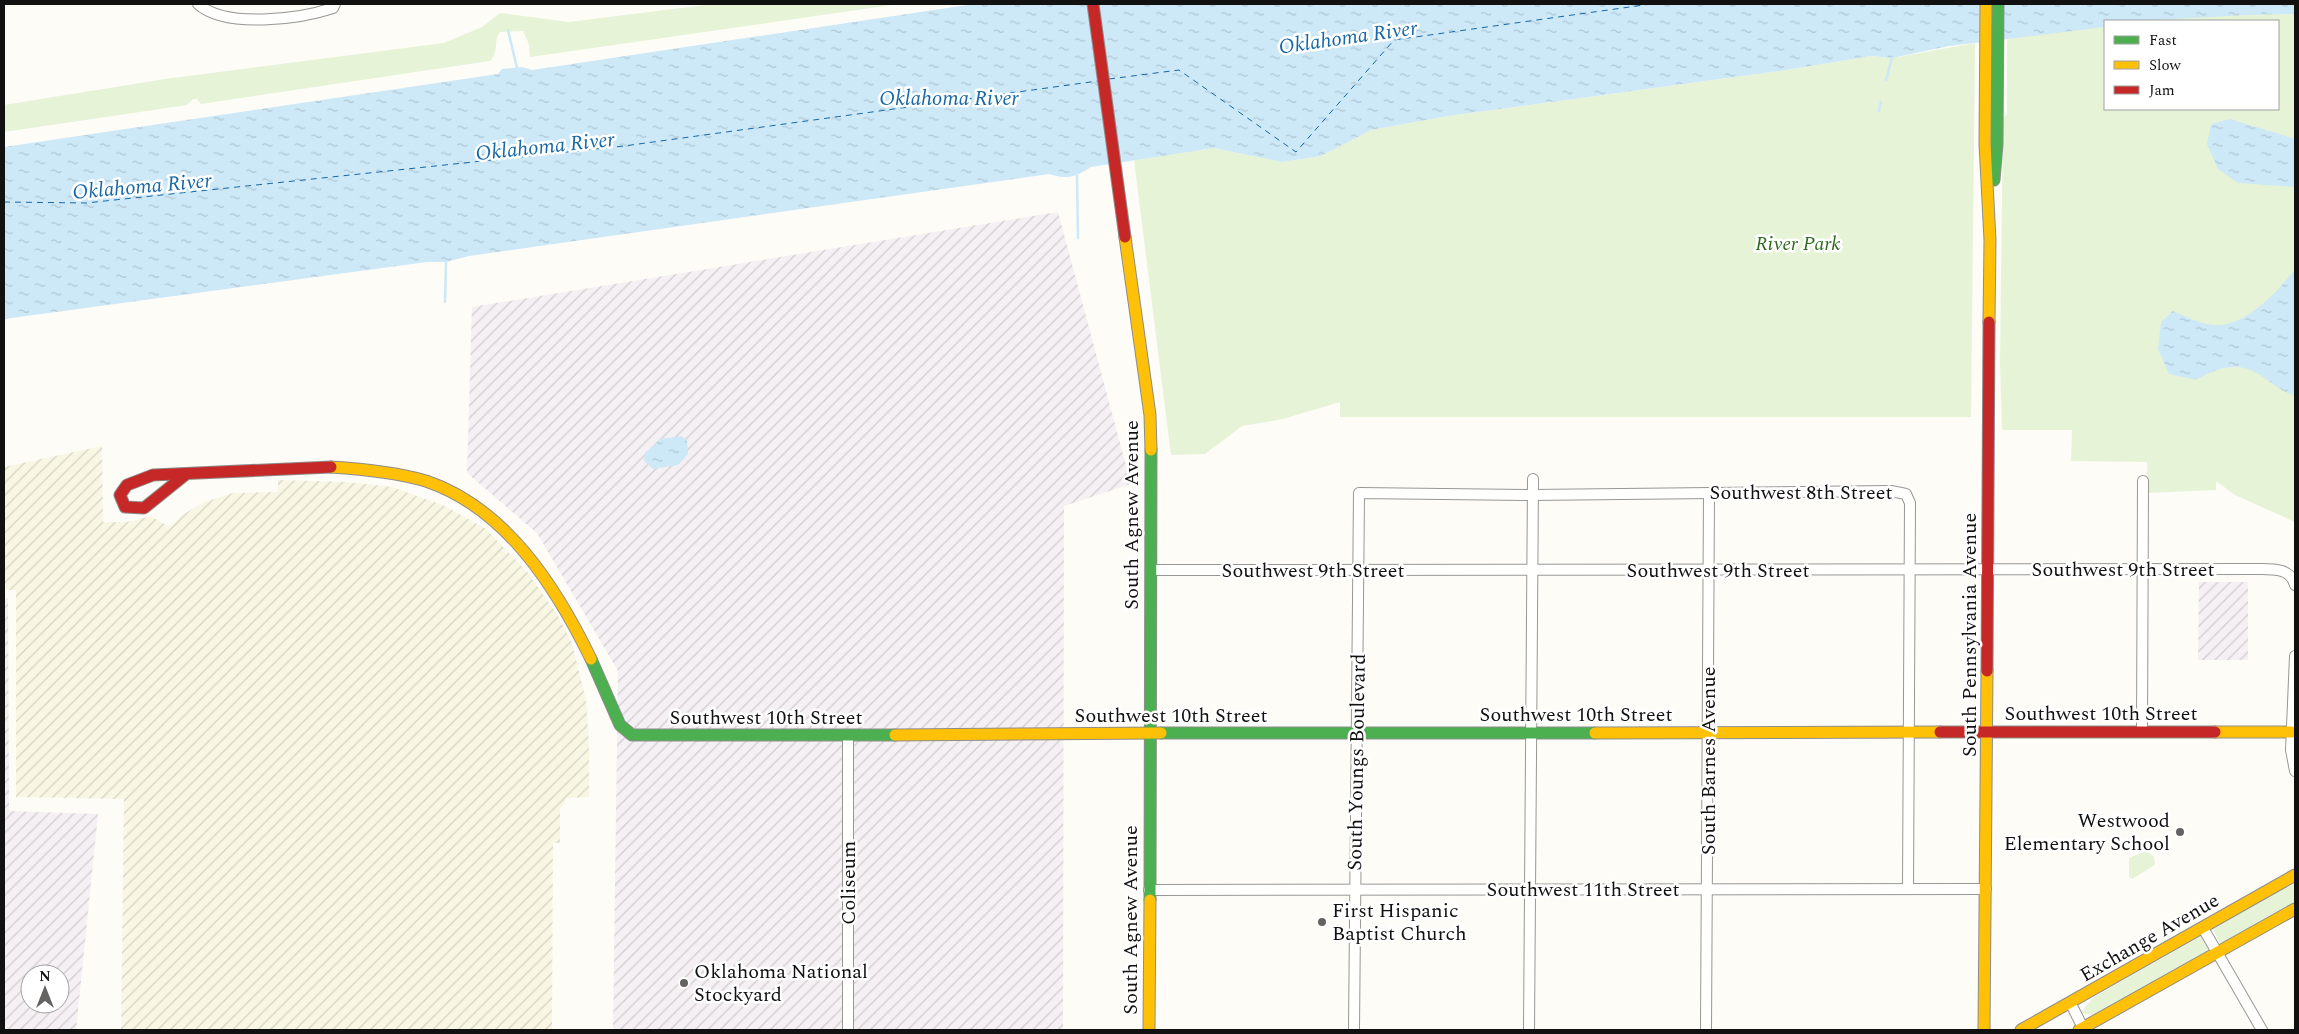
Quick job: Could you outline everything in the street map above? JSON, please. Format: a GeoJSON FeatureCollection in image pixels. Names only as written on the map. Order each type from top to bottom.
{"type":"FeatureCollection","features":[{"type":"Feature","properties":{"kind":"main road","name":"South Agnew Avenue"},"geometry":{"type":"LineString","coordinates":[[1093,4],[1150,414],[1152,469],[1149,1030]]}},
{"type":"Feature","properties":{"kind":"main road","name":"South Pennsylvania Avenue"},"geometry":{"type":"LineString","coordinates":[[1984,1030],[1990,240],[1985,120],[1986,4]]}},
{"type":"Feature","properties":{"kind":"main road","name":"South Pennsylvania Avenue"},"geometry":{"type":"LineString","coordinates":[[1990,240],[1997,118],[1998,4]]}},
{"type":"Feature","properties":{"kind":"main road","name":"Southwest 10th Street"},"geometry":{"type":"LineString","coordinates":[[185,475],[144,508],[125,507],[121,502],[120,495],[130,483],[154,476],[273,467],[343,466],[396,472],[432,483],[468,502],[492,518],[527,554],[556,594],[578,632],[610,699],[616,717],[625,731],[632,735],[2292,732]]}},
{"type":"Feature","properties":{"kind":"main road","name":"Exchange Avenue"},"geometry":{"type":"LineString","coordinates":[[2021,1030],[2071,1004],[2295,876]]}},
{"type":"Feature","properties":{"kind":"main road"},"geometry":{"type":"LineString","coordinates":[[2082,1030],[2295,909]]}},
{"type":"Feature","properties":{"kind":"street"},"geometry":{"type":"LineString","coordinates":[[198,4],[205,10],[226,17],[264,18],[312,15],[333,8],[336,4]]}},
{"type":"Feature","properties":{"kind":"street"},"geometry":{"type":"LineString","coordinates":[[1529,1030],[1533,569],[1531,495],[1533,479]]}},
{"type":"Feature","properties":{"kind":"street"},"geometry":{"type":"LineString","coordinates":[[2142,732],[2143,481]]}},
{"type":"Feature","properties":{"kind":"street","name":"Southwest 8th Street"},"geometry":{"type":"LineString","coordinates":[[1359,493],[1531,495],[1892,491],[1904,493],[1908,496],[1910,502],[1908,889]]}},
{"type":"Feature","properties":{"kind":"street","name":"South Youngs Boulevard"},"geometry":{"type":"LineString","coordinates":[[1354,1030],[1359,493]]}},
{"type":"Feature","properties":{"kind":"street","name":"South Barnes Avenue"},"geometry":{"type":"LineString","coordinates":[[1706,1030],[1709,493]]}},
{"type":"Feature","properties":{"kind":"street","name":"Southwest 9th Street"},"geometry":{"type":"LineString","coordinates":[[1150,570],[2261,568],[2284,572],[2294,579],[2295,585]]}},
{"type":"Feature","properties":{"kind":"street"},"geometry":{"type":"LineString","coordinates":[[2295,656],[2291,759],[2295,771]]}},
{"type":"Feature","properties":{"kind":"street","name":"Coliseum"},"geometry":{"type":"LineString","coordinates":[[848,736],[848,1030]]}},
{"type":"Feature","properties":{"kind":"street","name":"Southwest 11th Street"},"geometry":{"type":"LineString","coordinates":[[1149,890],[1986,889]]}},
{"type":"Feature","properties":{"kind":"street"},"geometry":{"type":"LineString","coordinates":[[2203,928],[2262,1030]]}},
{"type":"Feature","properties":{"kind":"street"},"geometry":{"type":"LineString","coordinates":[[2071,1004],[2082,1030]]}},
{"type":"Feature","properties":{"kind":"shaded area"},"geometry":{"type":"Polygon","coordinates":[[[1058,212],[1131,484],[1064,506],[1063,1029],[613,1030],[618,671],[537,533],[467,473],[472,307],[1058,212]]]}},
{"type":"Feature","properties":{"kind":"shaded area"},"geometry":{"type":"Polygon","coordinates":[[[102,446],[103,522],[127,522],[151,516],[169,527],[182,515],[205,502],[233,493],[278,492],[278,480],[349,482],[392,487],[445,506],[486,529],[528,573],[558,616],[572,643],[586,700],[589,744],[589,797],[567,798],[560,810],[560,843],[553,843],[552,1030],[121,1030],[124,799],[16,797],[16,590],[4,590],[4,467],[102,446]]]}},
{"type":"Feature","properties":{"kind":"shaded area"},"geometry":{"type":"Polygon","coordinates":[[[2199,582],[2248,582],[2248,660],[2198,660],[2199,582]]]}},
{"type":"Feature","properties":{"kind":"shaded area"},"geometry":{"type":"Polygon","coordinates":[[[4,598],[8,598],[9,811],[98,814],[76,1030],[4,1030],[4,598]]]}},
{"type":"Feature","properties":{"kind":"green space"},"geometry":{"type":"Polygon","coordinates":[[[713,4],[899,4],[530,57],[529,44],[523,31],[500,32],[493,58],[490,61],[201,104],[197,99],[193,99],[187,105],[4,132],[4,105],[165,79],[444,43],[482,27],[500,13],[569,22],[713,4]]]}},
{"type":"Feature","properties":{"kind":"green space"},"geometry":{"type":"Polygon","coordinates":[[[2007,4],[2295,4],[2295,522],[2235,495],[2216,481],[2216,490],[2148,493],[2147,462],[2071,461],[2072,430],[2002,430],[2000,363],[2003,118],[2007,114],[2007,4]]]}},
{"type":"Feature","properties":{"kind":"green space","name":"River Park"},"geometry":{"type":"Polygon","coordinates":[[[1975,43],[1971,417],[1340,417],[1340,402],[1283,419],[1242,426],[1205,454],[1171,455],[1134,160],[1214,148],[1282,162],[1321,156],[1371,130],[1448,116],[1786,70],[1871,56],[1892,58],[1975,43]]]}},
{"type":"Feature","properties":{"kind":"green space"},"geometry":{"type":"Polygon","coordinates":[[[2146,851],[2154,857],[2155,865],[2132,879],[2129,877],[2129,858],[2146,851]]]}},
{"type":"Feature","properties":{"kind":"green space"},"geometry":{"type":"Polygon","coordinates":[[[2295,882],[2295,903],[2220,944],[2213,929],[2295,882]]]}},
{"type":"Feature","properties":{"kind":"green space"},"geometry":{"type":"Polygon","coordinates":[[[2201,936],[2210,951],[2093,1015],[2080,1013],[2094,997],[2201,936]]]}},
{"type":"Feature","properties":{"kind":"water","name":"Oklahoma River"},"geometry":{"type":"Polygon","coordinates":[[[974,4],[2295,4],[2295,14],[2153,20],[2104,20],[2104,27],[1949,46],[1892,58],[1871,56],[1786,70],[1448,116],[1371,130],[1321,156],[1282,162],[1214,148],[1091,167],[1081,173],[1066,177],[1049,174],[469,256],[446,262],[427,262],[4,319],[4,147],[498,74],[502,69],[522,67],[532,70],[974,4]]]}},
{"type":"Feature","properties":{"kind":"water"},"geometry":{"type":"Polygon","coordinates":[[[2230,119],[2295,139],[2295,187],[2238,183],[2218,169],[2207,144],[2211,124],[2230,119]]]}},
{"type":"Feature","properties":{"kind":"water"},"geometry":{"type":"Polygon","coordinates":[[[2295,269],[2295,396],[2283,391],[2260,375],[2241,367],[2221,369],[2196,380],[2169,374],[2158,349],[2161,322],[2173,311],[2209,324],[2222,325],[2233,322],[2243,318],[2263,304],[2295,269]]]}},
{"type":"Feature","properties":{"kind":"water"},"geometry":{"type":"Polygon","coordinates":[[[681,436],[687,440],[688,454],[678,465],[653,469],[644,461],[645,453],[660,439],[681,436]]]}},
{"type":"Feature","properties":{"kind":"waterway"},"geometry":{"type":"LineString","coordinates":[[508,30],[517,68]]}},
{"type":"Feature","properties":{"kind":"waterway"},"geometry":{"type":"LineString","coordinates":[[1886,80],[1892,58]]}},
{"type":"Feature","properties":{"kind":"waterway"},"geometry":{"type":"LineString","coordinates":[[1879,111],[1881,102]]}},
{"type":"Feature","properties":{"kind":"waterway"},"geometry":{"type":"LineString","coordinates":[[1077,176],[1078,238]]}},
{"type":"Feature","properties":{"kind":"waterway"},"geometry":{"type":"LineString","coordinates":[[445,302],[446,262]]}},
{"type":"Feature","properties":{"kind":"ferry route"},"geometry":{"type":"LineString","coordinates":[[1109,79],[1179,70],[1296,152],[1394,40],[1651,4]]}},
{"type":"Feature","properties":{"kind":"ferry route"},"geometry":{"type":"LineString","coordinates":[[4,202],[86,203],[624,146],[1098,81]]}},
{"type":"Feature","properties":{"kind":"traffic: fast"},"geometry":{"type":"LineString","coordinates":[[1994,180],[1997,144],[1998,4]]}},
{"type":"Feature","properties":{"kind":"traffic: fast"},"geometry":{"type":"LineString","coordinates":[[1150,900],[1151,450]]}},
{"type":"Feature","properties":{"kind":"traffic: fast"},"geometry":{"type":"LineString","coordinates":[[591,659],[620,725],[632,735],[895,735]]}},
{"type":"Feature","properties":{"kind":"traffic: fast"},"geometry":{"type":"LineString","coordinates":[[1161,733],[1595,733]]}},
{"type":"Feature","properties":{"kind":"traffic: slow"},"geometry":{"type":"LineString","coordinates":[[1986,4],[1985,144],[1990,240],[1989,322]]}},
{"type":"Feature","properties":{"kind":"traffic: slow"},"geometry":{"type":"LineString","coordinates":[[1125,237],[1150,415],[1151,450]]}},
{"type":"Feature","properties":{"kind":"traffic: slow"},"geometry":{"type":"LineString","coordinates":[[331,467],[379,471],[426,481],[455,493],[481,510],[504,530],[545,578],[591,659]]}},
{"type":"Feature","properties":{"kind":"traffic: slow"},"geometry":{"type":"LineString","coordinates":[[1984,1030],[1987,671]]}},
{"type":"Feature","properties":{"kind":"traffic: slow"},"geometry":{"type":"LineString","coordinates":[[1595,733],[1940,732]]}},
{"type":"Feature","properties":{"kind":"traffic: slow"},"geometry":{"type":"LineString","coordinates":[[2215,732],[2292,732]]}},
{"type":"Feature","properties":{"kind":"traffic: slow"},"geometry":{"type":"LineString","coordinates":[[895,735],[1161,733]]}},
{"type":"Feature","properties":{"kind":"traffic: slow"},"geometry":{"type":"LineString","coordinates":[[2021,1030],[2295,875]]}},
{"type":"Feature","properties":{"kind":"traffic: slow"},"geometry":{"type":"LineString","coordinates":[[1149,1030],[1150,900]]}},
{"type":"Feature","properties":{"kind":"traffic: slow"},"geometry":{"type":"LineString","coordinates":[[2079,1030],[2295,909]]}},
{"type":"Feature","properties":{"kind":"traffic: jam"},"geometry":{"type":"LineString","coordinates":[[1093,4],[1125,237]]}},
{"type":"Feature","properties":{"kind":"traffic: jam"},"geometry":{"type":"LineString","coordinates":[[1987,671],[1989,322]]}},
{"type":"Feature","properties":{"kind":"traffic: jam"},"geometry":{"type":"LineString","coordinates":[[185,475],[144,508],[125,507],[120,495],[127,485],[153,475],[331,467]]}},
{"type":"Feature","properties":{"kind":"traffic: jam"},"geometry":{"type":"LineString","coordinates":[[1940,732],[2215,732]]}},
{"type":"Feature","properties":{"kind":"place","name":"Westwood Elementary School"},"geometry":{"type":"Point","coordinates":[2180,832]}},
{"type":"Feature","properties":{"kind":"place","name":"First Hispanic Baptist Church"},"geometry":{"type":"Point","coordinates":[1322,922]}},
{"type":"Feature","properties":{"kind":"place","name":"Oklahoma National Stockyard"},"geometry":{"type":"Point","coordinates":[684,983]}}]}
